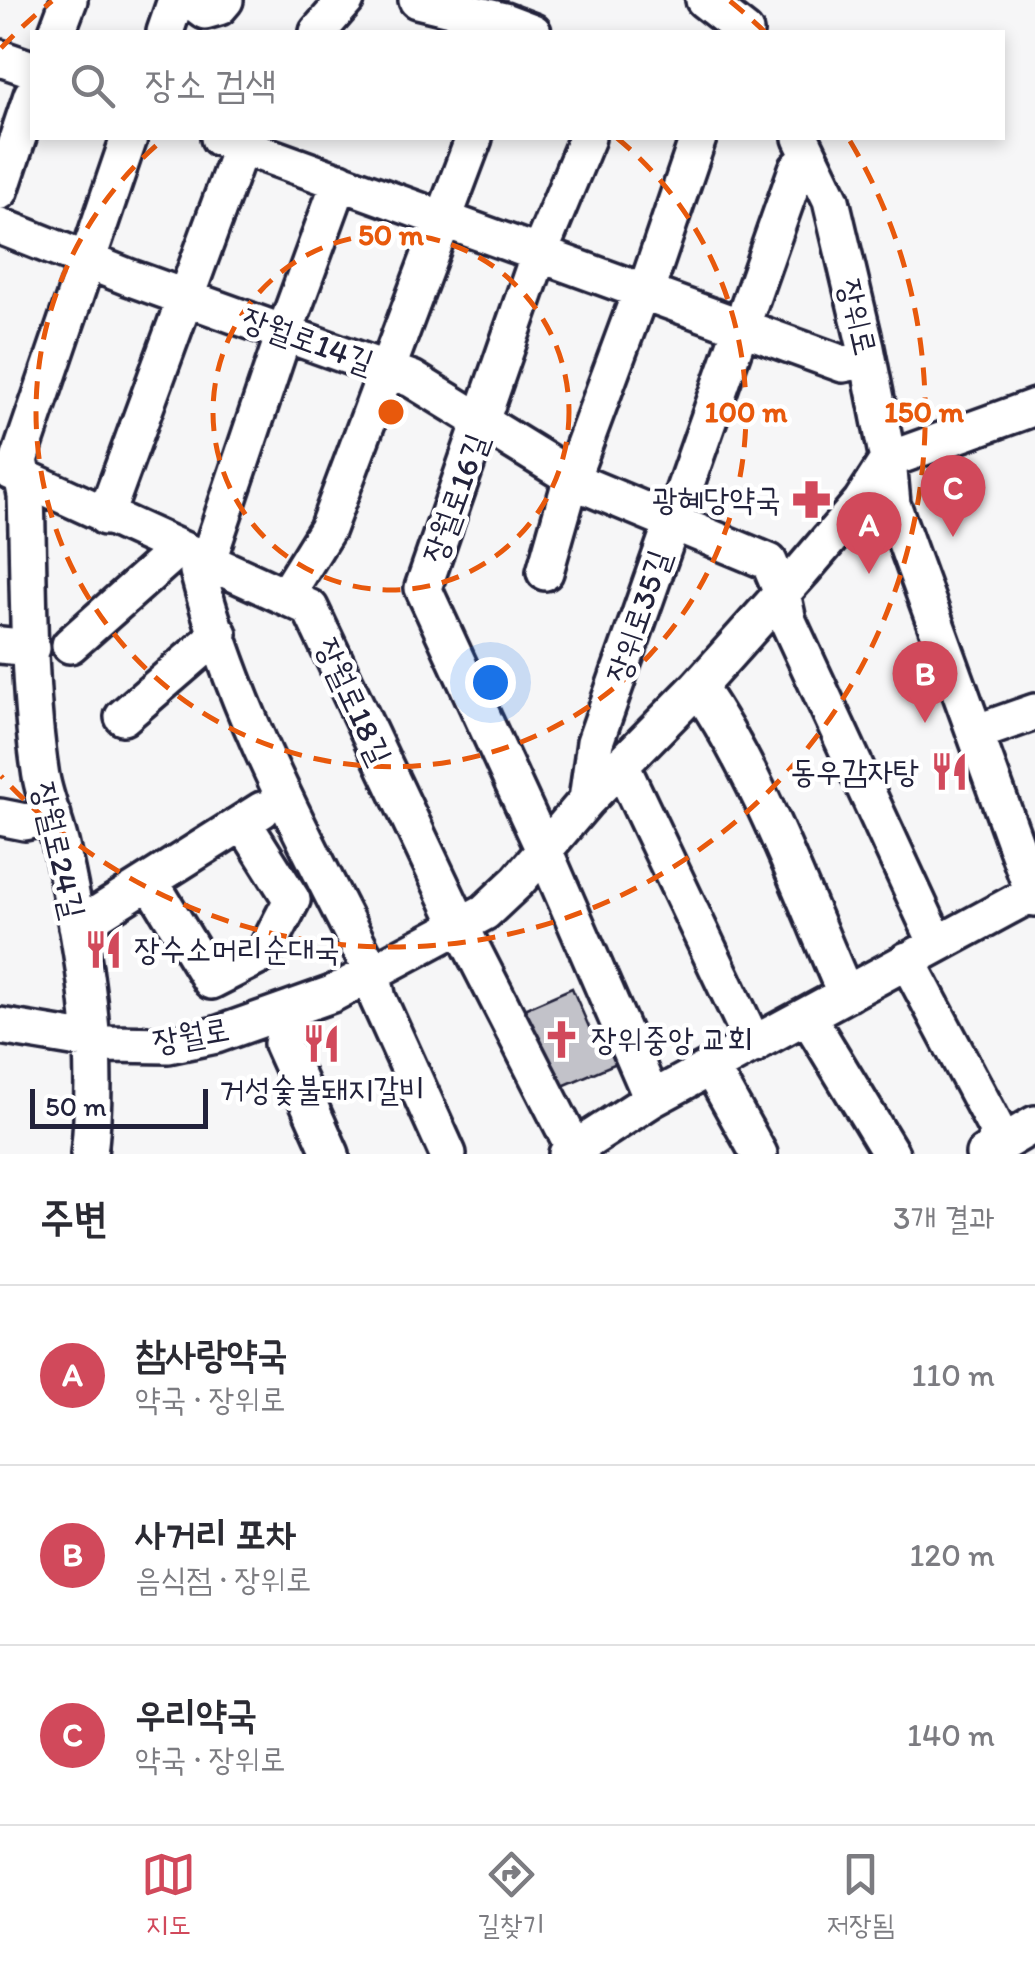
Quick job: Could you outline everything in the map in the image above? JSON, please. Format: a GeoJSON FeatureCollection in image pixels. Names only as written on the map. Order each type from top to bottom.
{"type":"FeatureCollection","features":[{"type":"Feature","properties":{"kind":"street"},"geometry":{"type":"LineString","coordinates":[[58,30],[70,0]]}},
{"type":"Feature","properties":{"kind":"street"},"geometry":{"type":"LineString","coordinates":[[166,30],[176,0]]}},
{"type":"Feature","properties":{"kind":"street"},"geometry":{"type":"LineString","coordinates":[[190,0],[205,11],[219,8],[225,0]]}},
{"type":"Feature","properties":{"kind":"street"},"geometry":{"type":"LineString","coordinates":[[320,30],[346,0]]}},
{"type":"Feature","properties":{"kind":"street"},"geometry":{"type":"LineString","coordinates":[[417,0],[522,30]]}},
{"type":"Feature","properties":{"kind":"street"},"geometry":{"type":"LineString","coordinates":[[704,0],[742,30]]}},
{"type":"Feature","properties":{"kind":"street"},"geometry":{"type":"LineString","coordinates":[[0,58],[30,68]]}},
{"type":"Feature","properties":{"kind":"street"},"geometry":{"type":"LineString","coordinates":[[0,191],[30,100]]}},
{"type":"Feature","properties":{"kind":"street","name":"장월로24길"},"geometry":{"type":"LineString","coordinates":[[90,1154],[93,1041],[77,926],[40,772],[16,647],[12,472],[128,140]]}},
{"type":"Feature","properties":{"kind":"street"},"geometry":{"type":"LineString","coordinates":[[105,517],[187,297],[235,140],[842,364],[868,360]]}},
{"type":"Feature","properties":{"kind":"street"},"geometry":{"type":"LineString","coordinates":[[286,596],[328,529],[473,140]]}},
{"type":"Feature","properties":{"kind":"street","name":"장월로16길"},"geometry":{"type":"LineString","coordinates":[[544,850],[423,588],[539,254],[586,140]]}},
{"type":"Feature","properties":{"kind":"street"},"geometry":{"type":"LineString","coordinates":[[545,572],[572,477],[641,291],[651,276],[697,140]]}},
{"type":"Feature","properties":{"kind":"street","name":"장위로35길"},"geometry":{"type":"LineString","coordinates":[[587,800],[594,742],[806,147]]}},
{"type":"Feature","properties":{"kind":"street","name":"장위로"},"geometry":{"type":"LineString","coordinates":[[806,147],[831,200],[868,360],[888,460],[892,504],[1034,896]]}},
{"type":"Feature","properties":{"kind":"street"},"geometry":{"type":"LineString","coordinates":[[70,644],[190,556],[212,548],[340,181]]}},
{"type":"Feature","properties":{"kind":"street","name":"장월로14길"},"geometry":{"type":"LineString","coordinates":[[0,226],[412,379],[572,477],[769,562],[782,593]]}},
{"type":"Feature","properties":{"kind":"street"},"geometry":{"type":"LineString","coordinates":[[888,460],[1035,408]]}},
{"type":"Feature","properties":{"kind":"street","name":"장월로"},"geometry":{"type":"LineString","coordinates":[[0,1026],[93,1041],[168,1046],[216,1035],[332,994],[485,912],[782,593],[861,502],[888,460]]}},
{"type":"Feature","properties":{"kind":"street","name":"장월로18길"},"geometry":{"type":"LineString","coordinates":[[12,472],[310,608],[572,1153]]}},
{"type":"Feature","properties":{"kind":"street"},"geometry":{"type":"LineString","coordinates":[[190,556],[284,796],[372,972],[378,999],[448,1154]]}},
{"type":"Feature","properties":{"kind":"street"},"geometry":{"type":"LineString","coordinates":[[782,593],[788,621],[996,1128],[993,1151]]}},
{"type":"Feature","properties":{"kind":"street"},"geometry":{"type":"LineString","coordinates":[[124,717],[219,634]]}},
{"type":"Feature","properties":{"kind":"street"},"geometry":{"type":"LineString","coordinates":[[698,687],[715,712],[772,826],[840,981],[849,993]]}},
{"type":"Feature","properties":{"kind":"street"},"geometry":{"type":"LineString","coordinates":[[975,733],[1035,712]]}},
{"type":"Feature","properties":{"kind":"street"},"geometry":{"type":"LineString","coordinates":[[622,765],[754,1045]]}},
{"type":"Feature","properties":{"kind":"street"},"geometry":{"type":"LineString","coordinates":[[77,926],[284,796]]}},
{"type":"Feature","properties":{"kind":"street"},"geometry":{"type":"LineString","coordinates":[[0,817],[25,822],[52,816]]}},
{"type":"Feature","properties":{"kind":"street"},"geometry":{"type":"LineString","coordinates":[[150,882],[211,981],[264,954],[292,900],[243,822]]}},
{"type":"Feature","properties":{"kind":"street"},"geometry":{"type":"LineString","coordinates":[[544,850],[652,1099]]}},
{"type":"Feature","properties":{"kind":"street"},"geometry":{"type":"LineString","coordinates":[[572,1153],[652,1099],[922,952],[1034,896]]}},
{"type":"Feature","properties":{"kind":"street"},"geometry":{"type":"LineString","coordinates":[[292,1008],[282,1044],[331,1154]]}},
{"type":"Feature","properties":{"kind":"street"},"geometry":{"type":"LineString","coordinates":[[808,1016],[891,1154]]}},
{"type":"Feature","properties":{"kind":"street"},"geometry":{"type":"LineString","coordinates":[[711,1068],[759,1154]]}},
{"type":"Feature","properties":{"kind":"street"},"geometry":{"type":"LineString","coordinates":[[993,1151],[1035,1124]]}},
{"type":"Feature","properties":{"kind":"building","name":"장위중앙 교회"},"geometry":{"type":"Polygon","coordinates":[[[572,988],[596,1043],[615,1034],[626,1059],[551,1091],[517,1012],[572,988]]]}},
{"type":"Feature","properties":{"kind":"place","name":"광혜당약국"},"geometry":{"type":"Point","coordinates":[811,499]}},
{"type":"Feature","properties":{"kind":"place","name":"우리약국"},"geometry":{"type":"Point","coordinates":[953,537]}},
{"type":"Feature","properties":{"kind":"place","name":"참사랑약국"},"geometry":{"type":"Point","coordinates":[869,574]}},
{"type":"Feature","properties":{"kind":"place","name":"사거리 포차"},"geometry":{"type":"Point","coordinates":[925,723]}},
{"type":"Feature","properties":{"kind":"place","name":"동우감자탕"},"geometry":{"type":"Point","coordinates":[949,771]}},
{"type":"Feature","properties":{"kind":"place","name":"장수소머리순대국"},"geometry":{"type":"Point","coordinates":[104,949]}},
{"type":"Feature","properties":{"kind":"place","name":"장위중앙 교회"},"geometry":{"type":"Point","coordinates":[561,1039]}},
{"type":"Feature","properties":{"kind":"place","name":"거성숯불돼지갈비"},"geometry":{"type":"Point","coordinates":[322,1044]}}]}
